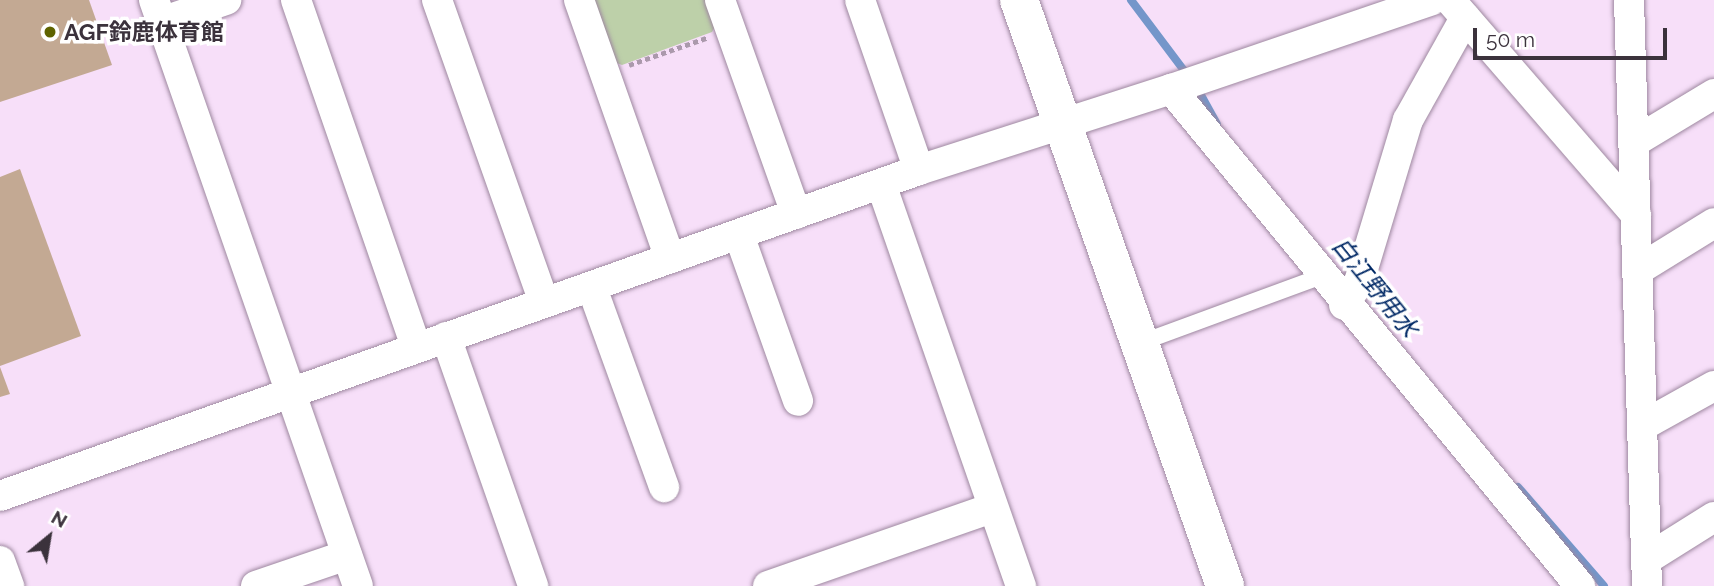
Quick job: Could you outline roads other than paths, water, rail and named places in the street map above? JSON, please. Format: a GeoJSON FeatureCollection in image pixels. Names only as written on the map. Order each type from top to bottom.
{"type":"FeatureCollection","features":[{"type":"Feature","properties":{"kind":"street"},"geometry":{"type":"LineString","coordinates":[[226,0],[157,11],[358,586]]}},
{"type":"Feature","properties":{"kind":"street"},"geometry":{"type":"LineString","coordinates":[[296,0],[416,346]]}},
{"type":"Feature","properties":{"kind":"street"},"geometry":{"type":"LineString","coordinates":[[437,0],[544,302]]}},
{"type":"Feature","properties":{"kind":"street"},"geometry":{"type":"LineString","coordinates":[[579,0],[670,258]]}},
{"type":"Feature","properties":{"kind":"street"},"geometry":{"type":"LineString","coordinates":[[720,0],[796,214]]}},
{"type":"Feature","properties":{"kind":"street"},"geometry":{"type":"LineString","coordinates":[[860,0],[919,170]]}},
{"type":"Feature","properties":{"kind":"street"},"geometry":{"type":"LineString","coordinates":[[1019,0],[1225,586]]}},
{"type":"Feature","properties":{"kind":"street"},"geometry":{"type":"LineString","coordinates":[[0,496],[416,346],[592,288],[919,170],[1185,84],[1384,8],[1432,0]]}},
{"type":"Feature","properties":{"kind":"street"},"geometry":{"type":"LineString","coordinates":[[1629,0],[1636,141],[1647,572]]}},
{"type":"Feature","properties":{"kind":"street"},"geometry":{"type":"LineString","coordinates":[[1351,296],[1408,120],[1457,9],[1636,215]]}},
{"type":"Feature","properties":{"kind":"street"},"geometry":{"type":"LineString","coordinates":[[1185,84],[1322,276],[1351,296],[1580,586]]}},
{"type":"Feature","properties":{"kind":"street"},"geometry":{"type":"LineString","coordinates":[[1636,141],[1714,94]]}},
{"type":"Feature","properties":{"kind":"street"},"geometry":{"type":"LineString","coordinates":[[881,184],[1021,586]]}},
{"type":"Feature","properties":{"kind":"street"},"geometry":{"type":"LineString","coordinates":[[1638,270],[1714,223]]}},
{"type":"Feature","properties":{"kind":"street"},"geometry":{"type":"LineString","coordinates":[[739,235],[798,401]]}},
{"type":"Feature","properties":{"kind":"street"},"geometry":{"type":"LineString","coordinates":[[592,288],[664,487]]}},
{"type":"Feature","properties":{"kind":"street"},"geometry":{"type":"LineString","coordinates":[[446,337],[533,586]]}},
{"type":"Feature","properties":{"kind":"street"},"geometry":{"type":"LineString","coordinates":[[1642,426],[1714,386]]}},
{"type":"Feature","properties":{"kind":"street"},"geometry":{"type":"LineString","coordinates":[[768,586],[992,508]]}},
{"type":"Feature","properties":{"kind":"street"},"geometry":{"type":"LineString","coordinates":[[1647,572],[1714,517]]}},
{"type":"Feature","properties":{"kind":"street"},"geometry":{"type":"LineString","coordinates":[[256,586],[347,555]]}},
{"type":"Feature","properties":{"kind":"street"},"geometry":{"type":"LineString","coordinates":[[0,561],[9,586]]}},
{"type":"Feature","properties":{"kind":"lane"},"geometry":{"type":"LineString","coordinates":[[1140,343],[1322,276]]}},
{"type":"Feature","properties":{"kind":"waterway","name":"白江野用水"},"geometry":{"type":"LineString","coordinates":[[1131,0],[1188,76]]}},
{"type":"Feature","properties":{"kind":"waterway","name":"白江野用水"},"geometry":{"type":"LineString","coordinates":[[1196,86],[1217,124]]}},
{"type":"Feature","properties":{"kind":"waterway","name":"白江野用水"},"geometry":{"type":"LineString","coordinates":[[1518,487],[1604,586]]}},
{"type":"Feature","properties":{"kind":"place","name":"AGF鈴鹿体育館"},"geometry":{"type":"Point","coordinates":[50,32]}}]}
